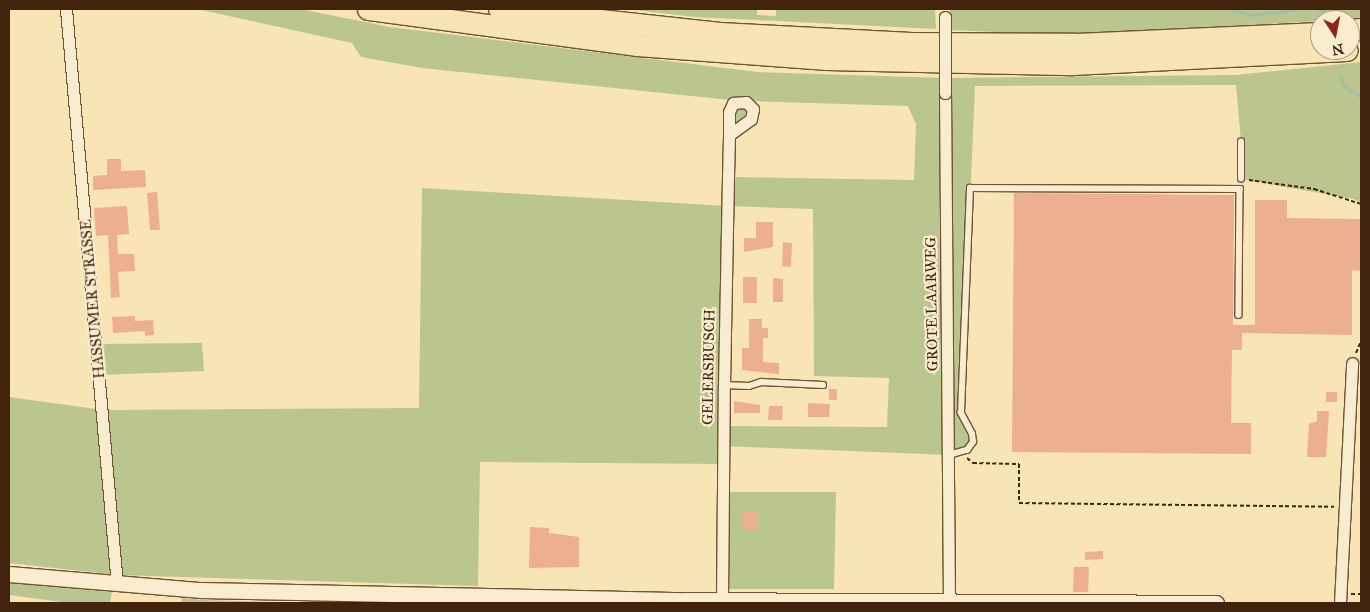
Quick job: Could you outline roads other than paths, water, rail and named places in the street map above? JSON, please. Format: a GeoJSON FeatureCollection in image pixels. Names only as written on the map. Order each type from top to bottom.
{"type":"FeatureCollection","features":[{"type":"Feature","properties":{"kind":"highway"},"geometry":{"type":"LineString","coordinates":[[368,9],[637,45],[853,60],[1073,64],[1310,52]]}},
{"type":"Feature","properties":{"kind":"highway"},"geometry":{"type":"LineString","coordinates":[[499,9],[720,33],[911,43],[1076,44],[1310,32]]}},
{"type":"Feature","properties":{"kind":"street","name":"HASSUMER STRASSE"},"geometry":{"type":"LineString","coordinates":[[71,11],[117,585]]}},
{"type":"Feature","properties":{"kind":"street","name":"GROTE LAARWEG"},"geometry":{"type":"LineString","coordinates":[[944,13],[954,454],[949,599]]}},
{"type":"Feature","properties":{"kind":"street","name":"GELERSBUSCH"},"geometry":{"type":"LineString","coordinates":[[722,600],[729,135]]}},
{"type":"Feature","properties":{"kind":"street"},"geometry":{"type":"LineString","coordinates":[[1340,603],[1352,363]]}},
{"type":"Feature","properties":{"kind":"street"},"geometry":{"type":"LineString","coordinates":[[9,574],[117,585],[201,590],[495,600],[949,599],[1216,603]]}},
{"type":"Feature","properties":{"kind":"lane"},"geometry":{"type":"LineString","coordinates":[[1240,179],[1241,142]]}},
{"type":"Feature","properties":{"kind":"lane"},"geometry":{"type":"LineString","coordinates":[[954,454],[967,450],[972,442],[972,434],[961,413],[970,188],[1240,189],[1239,315]]}},
{"type":"Feature","properties":{"kind":"lane"},"geometry":{"type":"LineString","coordinates":[[724,385],[750,386],[761,382],[823,385]]}},
{"type":"Feature","properties":{"kind":"waterway"},"geometry":{"type":"LineString","coordinates":[[1227,9],[1252,15],[1299,9]]}},
{"type":"Feature","properties":{"kind":"waterway"},"geometry":{"type":"LineString","coordinates":[[1340,76],[1344,86],[1361,97]]}}]}
